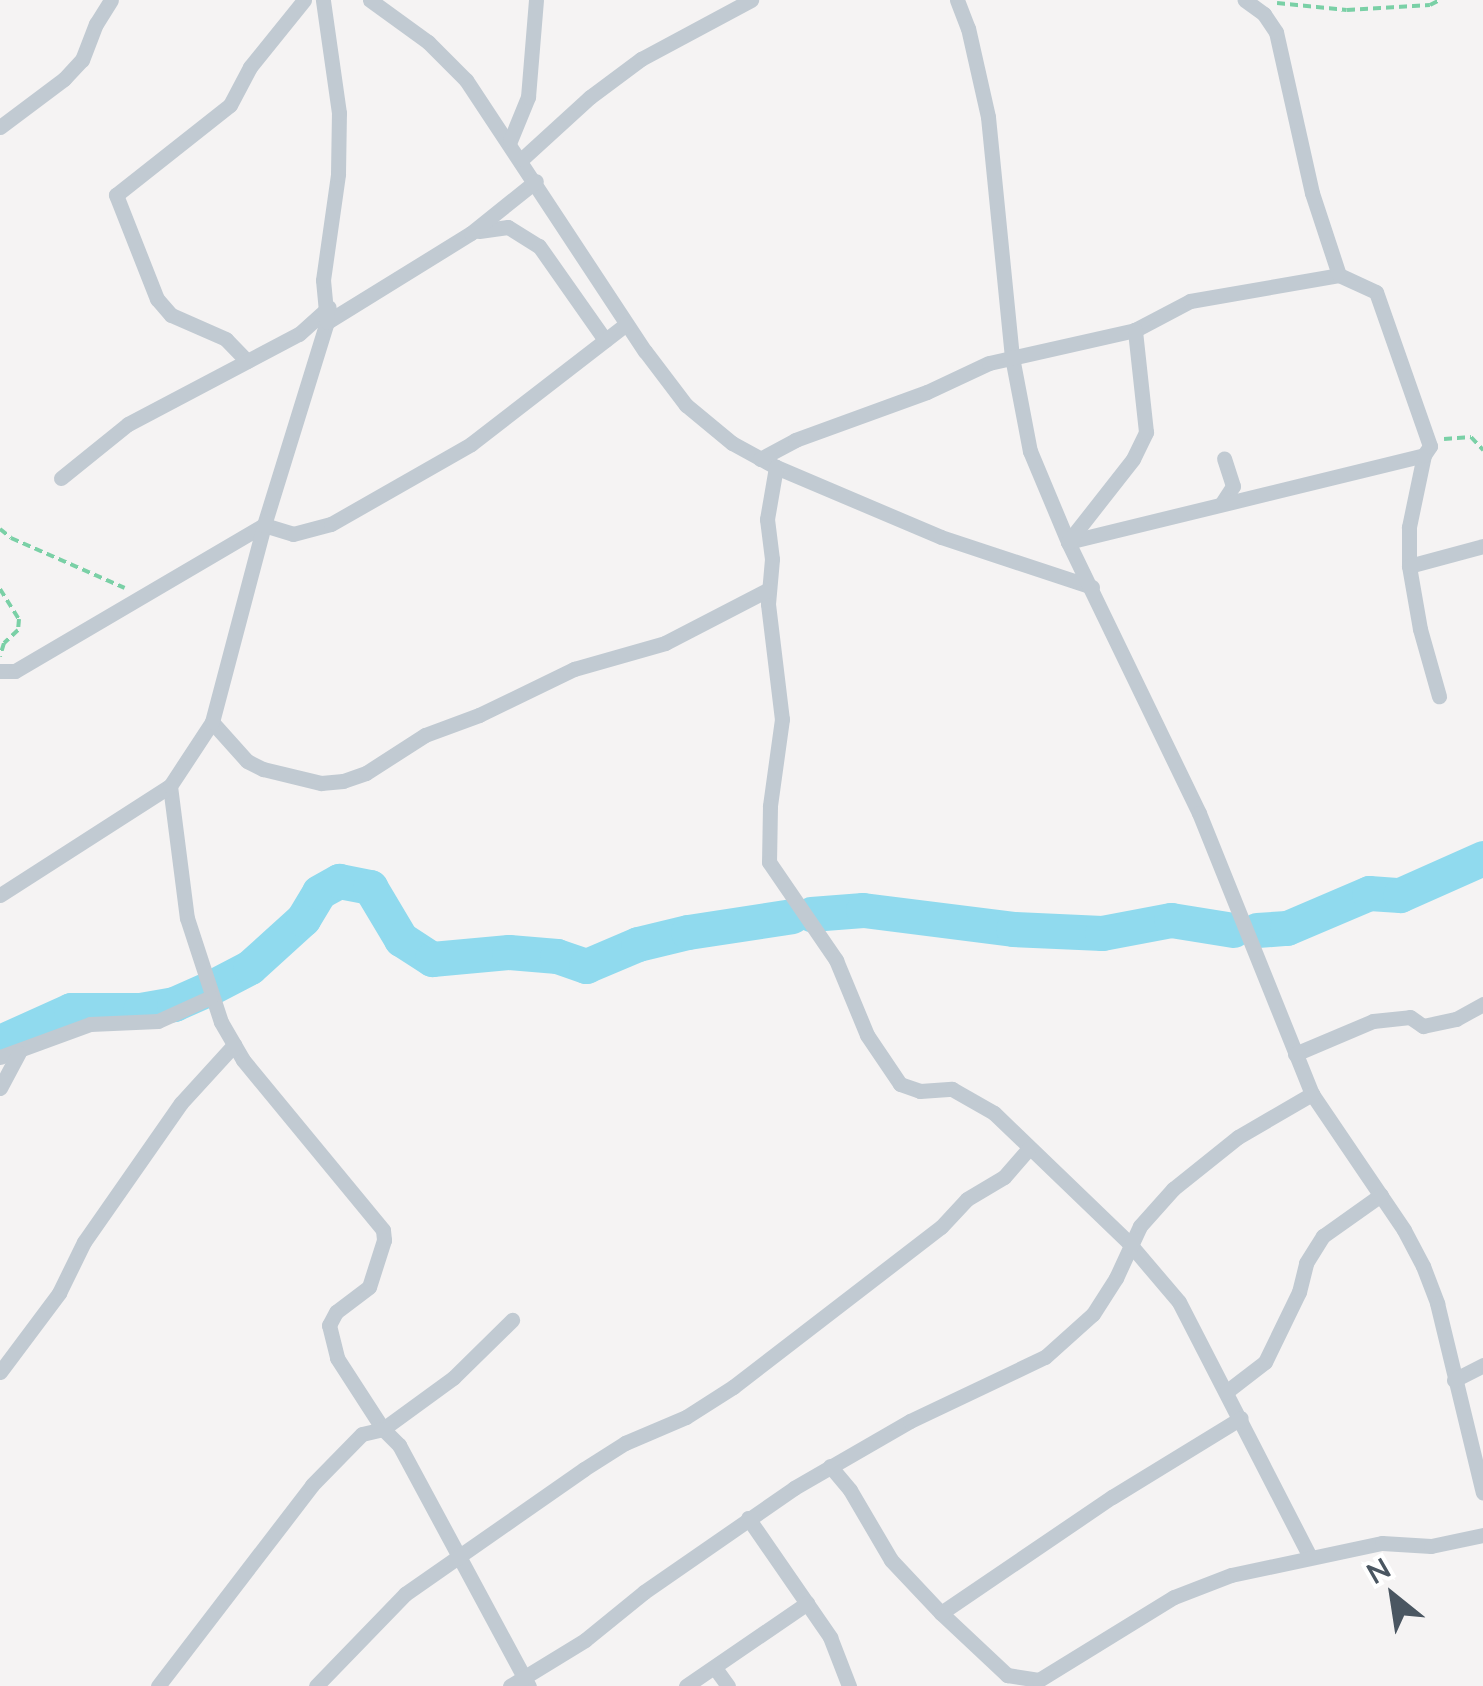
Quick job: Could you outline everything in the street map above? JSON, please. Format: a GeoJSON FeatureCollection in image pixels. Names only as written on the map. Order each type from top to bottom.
{"type":"FeatureCollection","features":[{"type":"Feature","properties":{"kind":"street"},"geometry":{"type":"LineString","coordinates":[[0,127],[64,80],[82,60],[96,24],[111,0]]}},
{"type":"Feature","properties":{"kind":"street"},"geometry":{"type":"LineString","coordinates":[[247,361],[226,339],[171,316],[156,299],[116,195],[230,105],[250,67],[304,0]]}},
{"type":"Feature","properties":{"kind":"street"},"geometry":{"type":"LineString","coordinates":[[0,896],[170,786],[212,722],[264,525],[328,314],[323,280],[336,194],[339,113],[322,0]]}},
{"type":"Feature","properties":{"kind":"street"},"geometry":{"type":"LineString","coordinates":[[370,0],[449,62],[510,141],[626,324],[686,405],[732,444],[776,468],[941,536],[1092,587]]}},
{"type":"Feature","properties":{"kind":"street"},"geometry":{"type":"LineString","coordinates":[[510,141],[528,97],[536,0]]}},
{"type":"Feature","properties":{"kind":"street"},"geometry":{"type":"LineString","coordinates":[[522,159],[590,97],[641,59],[750,0]]}},
{"type":"Feature","properties":{"kind":"street"},"geometry":{"type":"LineString","coordinates":[[957,0],[968,28],[988,117],[1012,357],[1030,451],[1068,542],[1199,812],[1312,1094],[1404,1230],[1430,1284],[1483,1493]]}},
{"type":"Feature","properties":{"kind":"street"},"geometry":{"type":"LineString","coordinates":[[1244,0],[1264,14],[1276,32],[1312,192],[1339,275]]}},
{"type":"Feature","properties":{"kind":"street"},"geometry":{"type":"LineString","coordinates":[[60,478],[128,424],[300,334],[471,233],[536,180]]}},
{"type":"Feature","properties":{"kind":"street"},"geometry":{"type":"LineString","coordinates":[[471,233],[508,227],[525,234],[539,246],[604,340]]}},
{"type":"Feature","properties":{"kind":"street"},"geometry":{"type":"LineString","coordinates":[[760,459],[795,440],[1012,357],[1135,330],[1190,301],[1339,275],[1376,292],[1427,450],[1409,527],[1409,566],[1420,629],[1439,696]]}},
{"type":"Feature","properties":{"kind":"street"},"geometry":{"type":"LineString","coordinates":[[0,670],[15,671],[264,525],[292,534],[331,524],[471,444],[626,324]]}},
{"type":"Feature","properties":{"kind":"street"},"geometry":{"type":"LineString","coordinates":[[1068,542],[1132,458],[1146,432],[1135,330]]}},
{"type":"Feature","properties":{"kind":"street"},"geometry":{"type":"LineString","coordinates":[[1068,542],[1427,450]]}},
{"type":"Feature","properties":{"kind":"street"},"geometry":{"type":"LineString","coordinates":[[1222,503],[1232,486],[1224,458]]}},
{"type":"Feature","properties":{"kind":"street"},"geometry":{"type":"LineString","coordinates":[[776,468],[767,518],[772,647],[782,719],[770,806],[769,862],[836,960],[866,1035],[900,1084],[920,1091],[952,1089],[994,1114],[1129,1243],[1179,1302],[1310,1555]]}},
{"type":"Feature","properties":{"kind":"street"},"geometry":{"type":"LineString","coordinates":[[1409,566],[1483,546]]}},
{"type":"Feature","properties":{"kind":"street"},"geometry":{"type":"LineString","coordinates":[[212,722],[248,760],[264,770],[320,783],[343,781],[366,773],[425,736],[574,669],[666,643],[769,589]]}},
{"type":"Feature","properties":{"kind":"street"},"geometry":{"type":"LineString","coordinates":[[170,786],[187,918],[211,997],[234,1045],[382,1230],[369,1287],[336,1312],[329,1324],[337,1358],[398,1446],[461,1559],[521,1683],[748,1518],[830,1466],[910,1422],[1046,1357],[1093,1314],[1116,1278],[1129,1243],[1186,1179],[1238,1137],[1312,1094]]}},
{"type":"Feature","properties":{"kind":"street"},"geometry":{"type":"LineString","coordinates":[[0,1057],[90,1024],[158,1021],[211,997]]}},
{"type":"Feature","properties":{"kind":"street"},"geometry":{"type":"LineString","coordinates":[[1295,1054],[1373,1021],[1410,1016],[1423,1026],[1456,1019],[1483,1004]]}},
{"type":"Feature","properties":{"kind":"street"},"geometry":{"type":"LineString","coordinates":[[0,1372],[59,1293],[84,1242],[181,1103],[234,1045]]}},
{"type":"Feature","properties":{"kind":"street"},"geometry":{"type":"LineString","coordinates":[[0,1088],[19,1053]]}},
{"type":"Feature","properties":{"kind":"street"},"geometry":{"type":"LineString","coordinates":[[316,1686],[406,1594],[461,1559],[584,1468],[625,1444],[686,1417],[733,1387],[942,1227],[967,1199],[1004,1177],[1028,1149]]}},
{"type":"Feature","properties":{"kind":"street"},"geometry":{"type":"LineString","coordinates":[[1226,1392],[1266,1362],[1299,1292],[1306,1263],[1322,1236],[1381,1195]]}},
{"type":"Feature","properties":{"kind":"street"},"geometry":{"type":"LineString","coordinates":[[158,1686],[312,1485],[362,1434],[384,1429],[453,1378],[512,1320]]}},
{"type":"Feature","properties":{"kind":"street"},"geometry":{"type":"LineString","coordinates":[[1454,1380],[1481,1368]]}},
{"type":"Feature","properties":{"kind":"street"},"geometry":{"type":"LineString","coordinates":[[941,1613],[1096,1508],[1240,1418]]}},
{"type":"Feature","properties":{"kind":"street"},"geometry":{"type":"LineString","coordinates":[[830,1466],[850,1490],[891,1560],[1007,1674],[1034,1683],[1174,1597],[1231,1575],[1382,1542],[1431,1546],[1483,1535]]}},
{"type":"Feature","properties":{"kind":"street"},"geometry":{"type":"LineString","coordinates":[[748,1518],[842,1660],[849,1686]]}},
{"type":"Feature","properties":{"kind":"street"},"geometry":{"type":"LineString","coordinates":[[686,1686],[806,1604]]}},
{"type":"Feature","properties":{"kind":"street"},"geometry":{"type":"LineString","coordinates":[[715,1668],[728,1686]]}},
{"type":"Feature","properties":{"kind":"path"},"geometry":{"type":"LineString","coordinates":[[1266,0],[1292,8],[1347,10],[1430,5],[1440,0]]}},
{"type":"Feature","properties":{"kind":"path"},"geometry":{"type":"LineString","coordinates":[[1427,450],[1453,436],[1471,437],[1483,450]]}},
{"type":"Feature","properties":{"kind":"path"},"geometry":{"type":"LineString","coordinates":[[0,529],[11,538],[144,596]]}},
{"type":"Feature","properties":{"kind":"path"},"geometry":{"type":"LineString","coordinates":[[0,589],[19,619],[18,630],[1,649],[0,670]]}},
{"type":"Feature","properties":{"kind":"waterway"},"geometry":{"type":"LineString","coordinates":[[1257,930],[1287,928],[1369,893],[1400,895],[1483,858]]}},
{"type":"Feature","properties":{"kind":"waterway"},"geometry":{"type":"LineString","coordinates":[[0,1042],[71,1010],[140,1010],[174,1004],[208,989],[250,967],[303,919],[319,892],[339,881],[370,887],[401,939],[432,959],[509,952],[557,956],[586,966],[638,944],[792,916]]}},
{"type":"Feature","properties":{"kind":"waterway"},"geometry":{"type":"LineString","coordinates":[[811,914],[863,910],[1013,929],[1102,933],[1171,920],[1233,930]]}}]}
